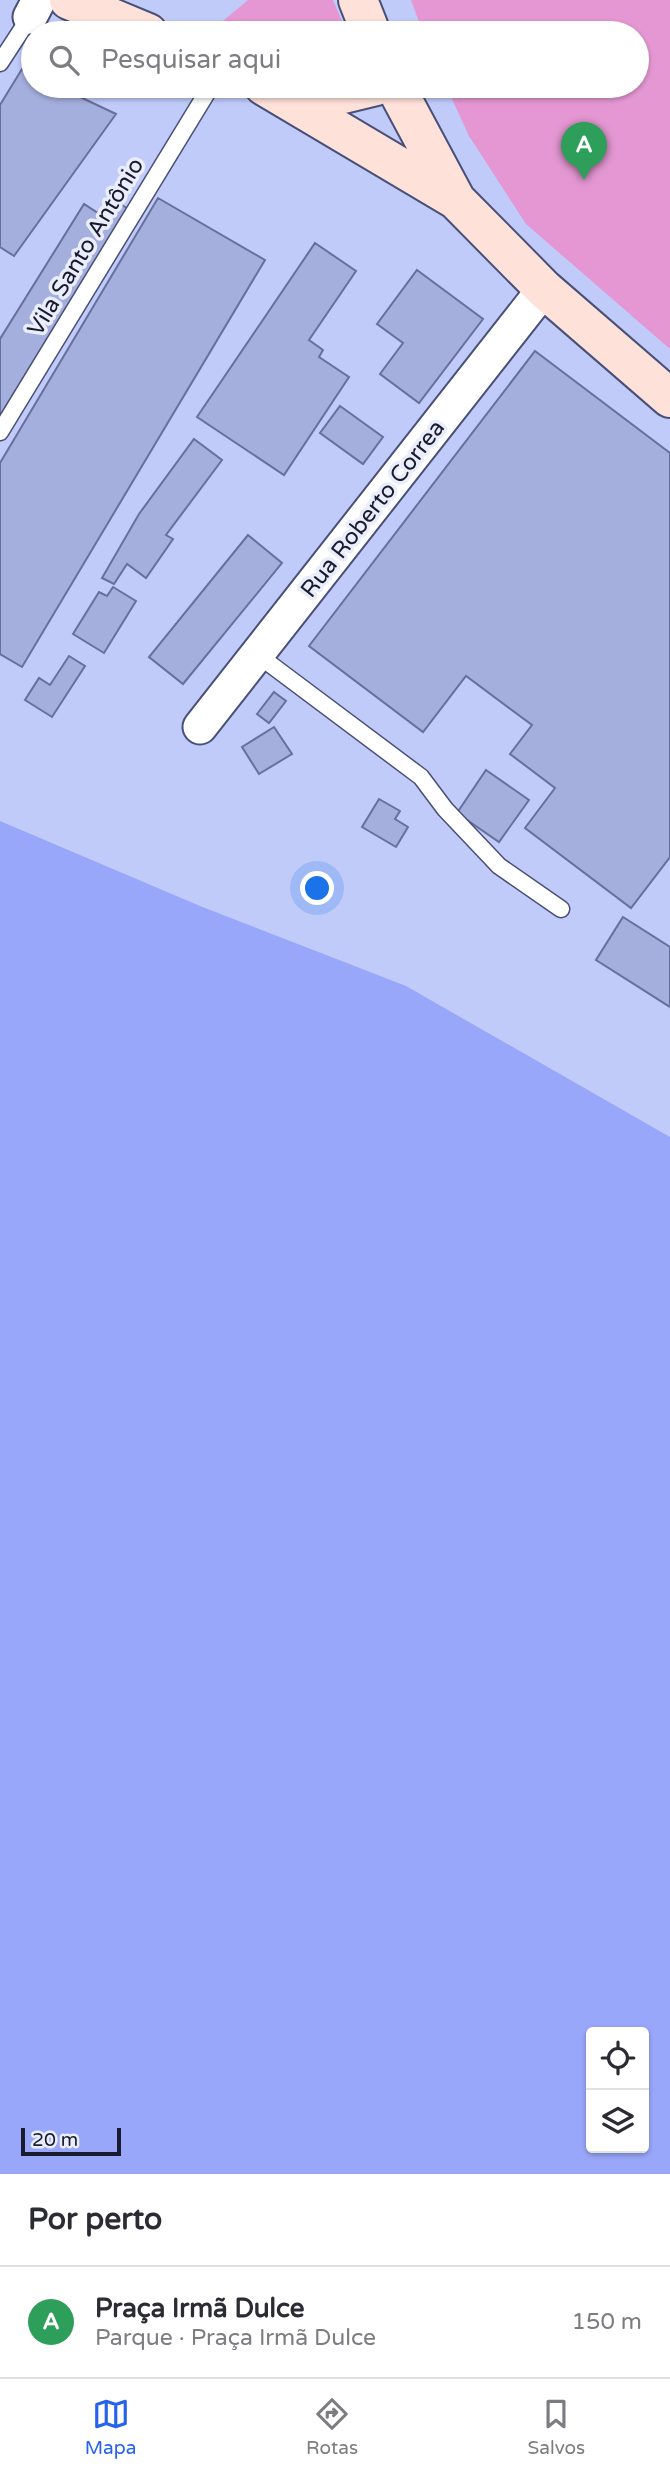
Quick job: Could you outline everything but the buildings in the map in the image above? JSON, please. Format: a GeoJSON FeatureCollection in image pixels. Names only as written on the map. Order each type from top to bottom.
{"type":"FeatureCollection","features":[{"type":"Feature","properties":{"kind":"main road"},"geometry":{"type":"LineString","coordinates":[[69,0],[119,21]]}},
{"type":"Feature","properties":{"kind":"main road"},"geometry":{"type":"LineString","coordinates":[[358,0],[366,21]]}},
{"type":"Feature","properties":{"kind":"main road"},"geometry":{"type":"LineString","coordinates":[[285,98],[456,200],[544,289],[670,398]]}},
{"type":"Feature","properties":{"kind":"main road"},"geometry":{"type":"LineString","coordinates":[[401,98],[456,200]]}},
{"type":"Feature","properties":{"kind":"street","name":"Rua Roberto Correa"},"geometry":{"type":"LineString","coordinates":[[200,727],[544,289]]}},
{"type":"Feature","properties":{"kind":"lane"},"geometry":{"type":"LineString","coordinates":[[0,63],[21,30]]}},
{"type":"Feature","properties":{"kind":"lane","name":"Vila Santo Antônio"},"geometry":{"type":"LineString","coordinates":[[0,432],[204,98]]}},
{"type":"Feature","properties":{"kind":"lane"},"geometry":{"type":"LineString","coordinates":[[258,655],[421,777],[445,809],[499,866],[561,909]]}},
{"type":"Feature","properties":{"kind":"shaded area"},"geometry":{"type":"Polygon","coordinates":[[[248,0],[333,0],[342,21],[223,21],[248,0]]]}},
{"type":"Feature","properties":{"kind":"shaded area"},"geometry":{"type":"Polygon","coordinates":[[[411,0],[670,0],[670,349],[526,224],[469,136],[452,98],[649,98],[649,21],[419,21],[411,0]]]}},
{"type":"Feature","properties":{"kind":"water"},"geometry":{"type":"Polygon","coordinates":[[[0,821],[200,906],[406,986],[670,1137],[670,2174],[0,2174],[0,821]]]}},
{"type":"Feature","properties":{"kind":"place","name":"Praça Irmã Dulce"},"geometry":{"type":"Point","coordinates":[584,180]}}]}
